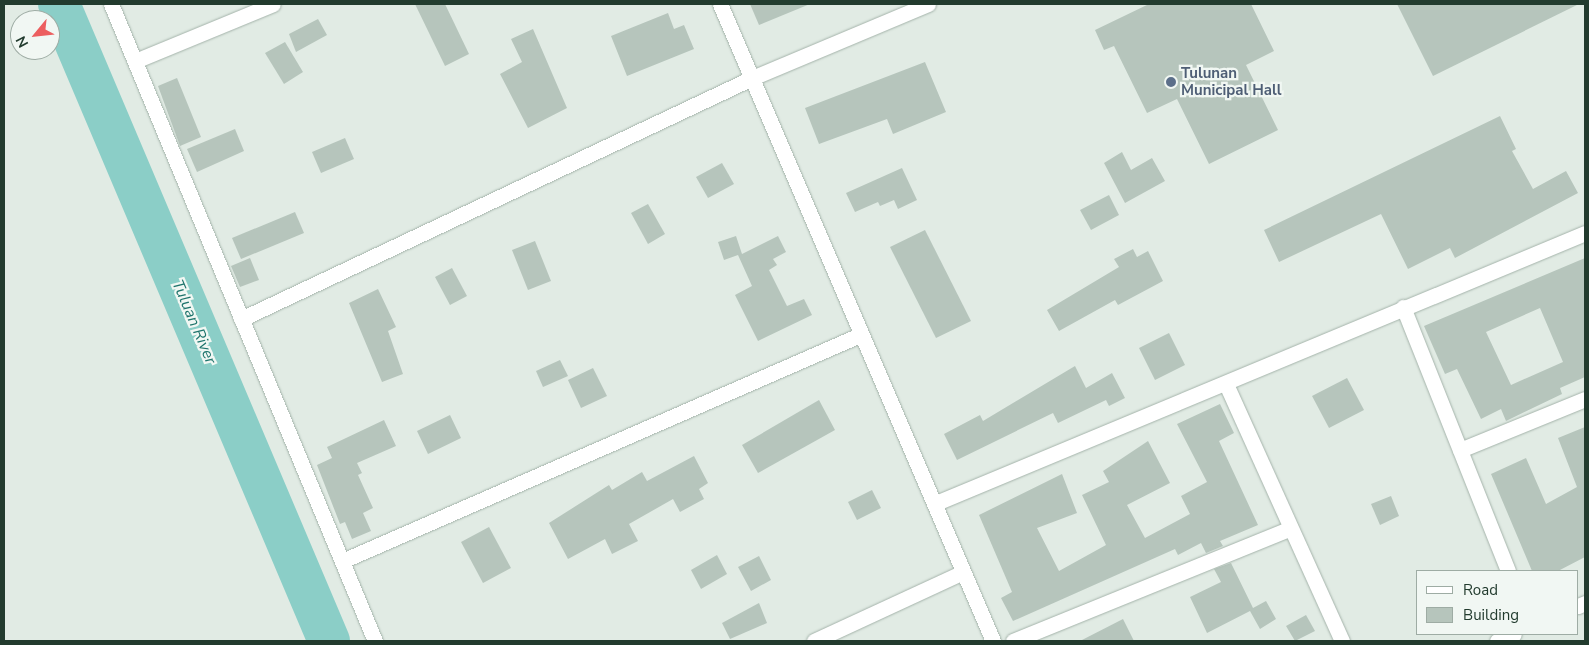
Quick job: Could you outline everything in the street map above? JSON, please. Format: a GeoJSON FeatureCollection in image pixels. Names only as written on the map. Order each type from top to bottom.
{"type":"FeatureCollection","features":[{"type":"Feature","properties":{"kind":"street"},"geometry":{"type":"LineString","coordinates":[[111,4],[375,641]]}},
{"type":"Feature","properties":{"kind":"street"},"geometry":{"type":"LineString","coordinates":[[135,61],[273,4]]}},
{"type":"Feature","properties":{"kind":"street"},"geometry":{"type":"LineString","coordinates":[[720,4],[936,503],[993,641]]}},
{"type":"Feature","properties":{"kind":"street"},"geometry":{"type":"LineString","coordinates":[[241,319],[752,78],[928,4]]}},
{"type":"Feature","properties":{"kind":"street"},"geometry":{"type":"LineString","coordinates":[[936,503],[1226,384],[1403,307],[1585,233]]}},
{"type":"Feature","properties":{"kind":"street"},"geometry":{"type":"LineString","coordinates":[[1403,307],[1508,570]]}},
{"type":"Feature","properties":{"kind":"street"},"geometry":{"type":"LineString","coordinates":[[342,561],[862,334]]}},
{"type":"Feature","properties":{"kind":"street"},"geometry":{"type":"LineString","coordinates":[[1226,384],[1289,529],[1342,641]]}},
{"type":"Feature","properties":{"kind":"street"},"geometry":{"type":"LineString","coordinates":[[1460,450],[1585,399]]}},
{"type":"Feature","properties":{"kind":"street"},"geometry":{"type":"LineString","coordinates":[[1013,641],[1289,529]]}},
{"type":"Feature","properties":{"kind":"street"},"geometry":{"type":"LineString","coordinates":[[814,641],[963,572]]}},
{"type":"Feature","properties":{"kind":"street"},"geometry":{"type":"LineString","coordinates":[[1497,641],[1512,635]]}},
{"type":"Feature","properties":{"kind":"building"},"geometry":{"type":"Polygon","coordinates":[[[415,4],[445,4],[469,54],[445,66],[415,4]]]}},
{"type":"Feature","properties":{"kind":"building"},"geometry":{"type":"Polygon","coordinates":[[[750,4],[810,4],[759,25],[750,4]]]}},
{"type":"Feature","properties":{"kind":"building","name":"Tulunan Municipal Hall"},"geometry":{"type":"Polygon","coordinates":[[[1149,4],[1251,4],[1274,51],[1246,65],[1278,130],[1209,164],[1177,99],[1147,113],[1114,46],[1104,50],[1095,30],[1149,4]]]}},
{"type":"Feature","properties":{"kind":"building"},"geometry":{"type":"Polygon","coordinates":[[[1397,4],[1579,4],[1433,76],[1397,4]]]}},
{"type":"Feature","properties":{"kind":"building"},"geometry":{"type":"Polygon","coordinates":[[[668,13],[674,29],[684,25],[694,49],[627,76],[611,36],[668,13]]]}},
{"type":"Feature","properties":{"kind":"building"},"geometry":{"type":"Polygon","coordinates":[[[318,19],[327,35],[296,52],[289,34],[318,19]]]}},
{"type":"Feature","properties":{"kind":"building"},"geometry":{"type":"Polygon","coordinates":[[[533,29],[567,108],[528,128],[500,74],[522,62],[511,39],[533,29]]]}},
{"type":"Feature","properties":{"kind":"building"},"geometry":{"type":"Polygon","coordinates":[[[285,42],[303,72],[284,84],[265,53],[285,42]]]}},
{"type":"Feature","properties":{"kind":"building"},"geometry":{"type":"Polygon","coordinates":[[[925,62],[946,112],[893,134],[887,119],[819,144],[805,108],[925,62]]]}},
{"type":"Feature","properties":{"kind":"building"},"geometry":{"type":"Polygon","coordinates":[[[177,78],[201,137],[180,146],[158,86],[177,78]]]}},
{"type":"Feature","properties":{"kind":"building"},"geometry":{"type":"Polygon","coordinates":[[[1500,116],[1516,149],[1512,151],[1533,189],[1566,171],[1578,193],[1455,258],[1450,248],[1408,269],[1381,214],[1279,262],[1264,230],[1500,116]]]}},
{"type":"Feature","properties":{"kind":"building"},"geometry":{"type":"Polygon","coordinates":[[[235,129],[244,151],[197,172],[187,149],[235,129]]]}},
{"type":"Feature","properties":{"kind":"building"},"geometry":{"type":"Polygon","coordinates":[[[345,138],[354,159],[321,173],[312,152],[345,138]]]}},
{"type":"Feature","properties":{"kind":"building"},"geometry":{"type":"Polygon","coordinates":[[[1122,152],[1131,170],[1152,158],[1165,181],[1125,203],[1104,163],[1122,152]]]}},
{"type":"Feature","properties":{"kind":"building"},"geometry":{"type":"Polygon","coordinates":[[[722,163],[734,184],[708,198],[696,177],[722,163]]]}},
{"type":"Feature","properties":{"kind":"building"},"geometry":{"type":"Polygon","coordinates":[[[902,168],[917,200],[898,209],[894,200],[880,206],[878,202],[855,212],[846,193],[902,168]]]}},
{"type":"Feature","properties":{"kind":"building"},"geometry":{"type":"Polygon","coordinates":[[[1109,195],[1119,215],[1091,230],[1080,210],[1109,195]]]}},
{"type":"Feature","properties":{"kind":"building"},"geometry":{"type":"Polygon","coordinates":[[[648,204],[665,234],[648,244],[631,213],[648,204]]]}},
{"type":"Feature","properties":{"kind":"building"},"geometry":{"type":"Polygon","coordinates":[[[295,212],[304,233],[241,259],[232,238],[295,212]]]}},
{"type":"Feature","properties":{"kind":"building"},"geometry":{"type":"Polygon","coordinates":[[[925,230],[971,321],[936,338],[890,247],[925,230]]]}},
{"type":"Feature","properties":{"kind":"building"},"geometry":{"type":"Polygon","coordinates":[[[736,236],[742,254],[778,236],[786,252],[773,259],[777,265],[769,270],[787,306],[804,299],[812,315],[758,341],[735,295],[752,286],[738,255],[724,260],[718,242],[736,236]]]}},
{"type":"Feature","properties":{"kind":"building"},"geometry":{"type":"Polygon","coordinates":[[[535,241],[551,281],[528,290],[512,250],[535,241]]]}},
{"type":"Feature","properties":{"kind":"building"},"geometry":{"type":"Polygon","coordinates":[[[1133,249],[1137,257],[1148,251],[1163,281],[1118,305],[1115,300],[1059,331],[1047,310],[1119,267],[1114,259],[1133,249]]]}},
{"type":"Feature","properties":{"kind":"building"},"geometry":{"type":"Polygon","coordinates":[[[250,258],[259,280],[240,287],[231,266],[250,258]]]}},
{"type":"Feature","properties":{"kind":"building"},"geometry":{"type":"Polygon","coordinates":[[[1585,258],[1585,377],[1560,388],[1562,394],[1506,421],[1501,409],[1481,419],[1457,369],[1445,374],[1424,326],[1585,258]],[[1540,308],[1486,332],[1511,385],[1563,362],[1540,308]]]}},
{"type":"Feature","properties":{"kind":"building"},"geometry":{"type":"Polygon","coordinates":[[[452,268],[467,296],[450,305],[435,277],[452,268]]]}},
{"type":"Feature","properties":{"kind":"building"},"geometry":{"type":"Polygon","coordinates":[[[378,289],[396,327],[388,331],[403,374],[382,382],[349,303],[378,289]]]}},
{"type":"Feature","properties":{"kind":"building"},"geometry":{"type":"Polygon","coordinates":[[[1169,333],[1185,365],[1155,380],[1139,348],[1169,333]]]}},
{"type":"Feature","properties":{"kind":"building"},"geometry":{"type":"Polygon","coordinates":[[[560,360],[568,376],[543,387],[536,371],[560,360]]]}},
{"type":"Feature","properties":{"kind":"building"},"geometry":{"type":"Polygon","coordinates":[[[1075,366],[1086,388],[1112,373],[1125,398],[1109,406],[1106,400],[1058,423],[1053,413],[957,460],[944,434],[980,415],[983,421],[1075,366]]]}},
{"type":"Feature","properties":{"kind":"building"},"geometry":{"type":"Polygon","coordinates":[[[593,368],[607,396],[581,408],[568,380],[593,368]]]}},
{"type":"Feature","properties":{"kind":"building"},"geometry":{"type":"Polygon","coordinates":[[[1347,378],[1364,410],[1329,428],[1312,396],[1347,378]]]}},
{"type":"Feature","properties":{"kind":"building"},"geometry":{"type":"Polygon","coordinates":[[[819,400],[835,430],[758,473],[742,445],[819,400]]]}},
{"type":"Feature","properties":{"kind":"building"},"geometry":{"type":"Polygon","coordinates":[[[1220,404],[1234,433],[1219,441],[1258,525],[1220,541],[1223,546],[1206,553],[1201,543],[1178,555],[1175,549],[1013,621],[1001,598],[1012,592],[979,515],[1062,474],[1077,513],[1037,528],[1059,571],[1106,545],[1082,495],[1109,482],[1103,471],[1148,441],[1170,483],[1127,505],[1145,538],[1190,514],[1181,496],[1207,482],[1177,424],[1220,404]]]}},
{"type":"Feature","properties":{"kind":"building"},"geometry":{"type":"Polygon","coordinates":[[[450,415],[461,438],[428,454],[417,431],[450,415]]]}},
{"type":"Feature","properties":{"kind":"building"},"geometry":{"type":"Polygon","coordinates":[[[384,420],[396,446],[357,463],[362,473],[358,475],[373,508],[363,513],[371,531],[352,539],[345,522],[340,524],[317,465],[332,458],[327,447],[384,420]]]}},
{"type":"Feature","properties":{"kind":"building"},"geometry":{"type":"Polygon","coordinates":[[[1585,427],[1585,557],[1560,570],[1532,570],[1491,474],[1526,458],[1546,504],[1577,487],[1558,438],[1585,427]]]}},
{"type":"Feature","properties":{"kind":"building"},"geometry":{"type":"Polygon","coordinates":[[[694,456],[708,483],[699,489],[704,499],[680,512],[673,499],[629,524],[638,541],[612,554],[605,539],[568,559],[549,523],[609,485],[612,490],[642,472],[647,481],[694,456]]]}},
{"type":"Feature","properties":{"kind":"building"},"geometry":{"type":"Polygon","coordinates":[[[872,490],[881,508],[857,520],[848,502],[872,490]]]}},
{"type":"Feature","properties":{"kind":"building"},"geometry":{"type":"Polygon","coordinates":[[[1391,496],[1399,516],[1380,525],[1371,504],[1391,496]]]}},
{"type":"Feature","properties":{"kind":"building"},"geometry":{"type":"Polygon","coordinates":[[[489,527],[511,568],[483,583],[461,542],[489,527]]]}},
{"type":"Feature","properties":{"kind":"building"},"geometry":{"type":"Polygon","coordinates":[[[717,555],[727,574],[701,589],[691,570],[717,555]]]}},
{"type":"Feature","properties":{"kind":"building"},"geometry":{"type":"Polygon","coordinates":[[[759,556],[771,580],[751,591],[738,567],[759,556]]]}},
{"type":"Feature","properties":{"kind":"building"},"geometry":{"type":"Polygon","coordinates":[[[1231,563],[1253,608],[1266,601],[1276,619],[1260,629],[1250,611],[1207,633],[1190,597],[1221,582],[1214,569],[1231,563]]]}},
{"type":"Feature","properties":{"kind":"building"},"geometry":{"type":"Polygon","coordinates":[[[759,603],[767,623],[730,639],[722,623],[759,603]]]}},
{"type":"Feature","properties":{"kind":"building"},"geometry":{"type":"Polygon","coordinates":[[[1306,615],[1315,631],[1295,641],[1286,626],[1306,615]]]}},
{"type":"Feature","properties":{"kind":"building"},"geometry":{"type":"Polygon","coordinates":[[[1123,619],[1134,641],[1080,641],[1123,619]]]}},
{"type":"Feature","properties":{"kind":"waterway","name":"Tuluan River"},"geometry":{"type":"LineString","coordinates":[[59,4],[329,641]]}},
{"type":"Feature","properties":{"kind":"place","name":"Tulunan Municipal Hall"},"geometry":{"type":"Point","coordinates":[1171,82]}}]}
